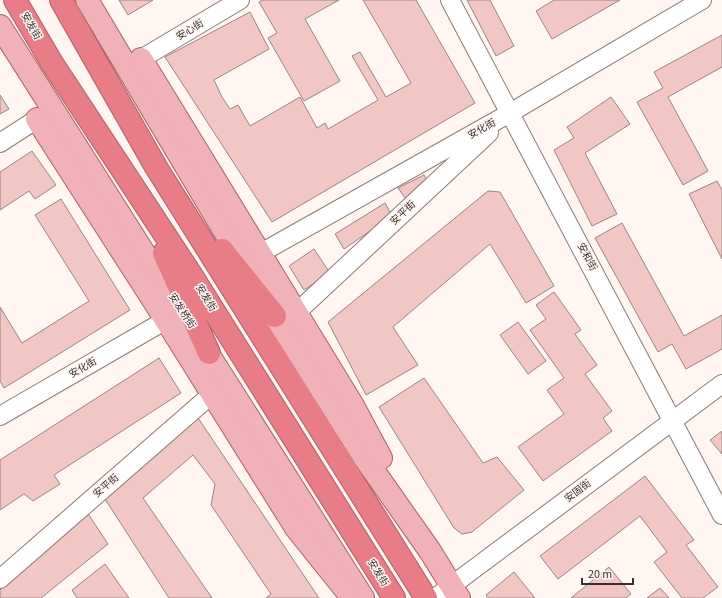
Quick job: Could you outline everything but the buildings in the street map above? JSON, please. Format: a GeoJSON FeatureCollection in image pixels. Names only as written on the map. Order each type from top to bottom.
{"type":"FeatureCollection","features":[{"type":"Feature","properties":{"kind":"highway","name":"安发街"},"geometry":{"type":"LineString","coordinates":[[16,0],[52,63],[134,186],[394,598]]}},
{"type":"Feature","properties":{"kind":"highway"},"geometry":{"type":"LineString","coordinates":[[61,0],[156,167],[426,598]]}},
{"type":"Feature","properties":{"kind":"highway"},"geometry":{"type":"LineString","coordinates":[[156,167],[285,315]]}},
{"type":"Feature","properties":{"kind":"highway"},"geometry":{"type":"LineString","coordinates":[[134,186],[209,353]]}},
{"type":"Feature","properties":{"kind":"main road"},"geometry":{"type":"LineString","coordinates":[[87,0],[285,315],[366,460],[430,551],[448,594]]}},
{"type":"Feature","properties":{"kind":"main road","name":"安发桥街"},"geometry":{"type":"LineString","coordinates":[[0,26],[209,353],[363,598]]}},
{"type":"Feature","properties":{"kind":"main road"},"geometry":{"type":"LineString","coordinates":[[141,59],[259,254],[285,315]]}},
{"type":"Feature","properties":{"kind":"main road"},"geometry":{"type":"LineString","coordinates":[[37,119],[166,320],[296,528],[330,573],[353,598]]}},
{"type":"Feature","properties":{"kind":"street","name":"安心街"},"geometry":{"type":"LineString","coordinates":[[141,59],[240,0]]}},
{"type":"Feature","properties":{"kind":"street","name":"安和街"},"geometry":{"type":"LineString","coordinates":[[450,0],[722,515]]}},
{"type":"Feature","properties":{"kind":"street","name":"安化街"},"geometry":{"type":"LineString","coordinates":[[259,254],[510,113],[702,0]]}},
{"type":"Feature","properties":{"kind":"street","name":"安平街"},"geometry":{"type":"LineString","coordinates":[[285,315],[510,113]]}},
{"type":"Feature","properties":{"kind":"street"},"geometry":{"type":"LineString","coordinates":[[0,143],[37,119]]}},
{"type":"Feature","properties":{"kind":"street","name":"安化街"},"geometry":{"type":"LineString","coordinates":[[0,416],[166,320]]}},
{"type":"Feature","properties":{"kind":"street","name":"安固街"},"geometry":{"type":"LineString","coordinates":[[448,594],[673,420],[722,384]]}},
{"type":"Feature","properties":{"kind":"street","name":"安平街"},"geometry":{"type":"LineString","coordinates":[[0,578],[212,394]]}}]}
